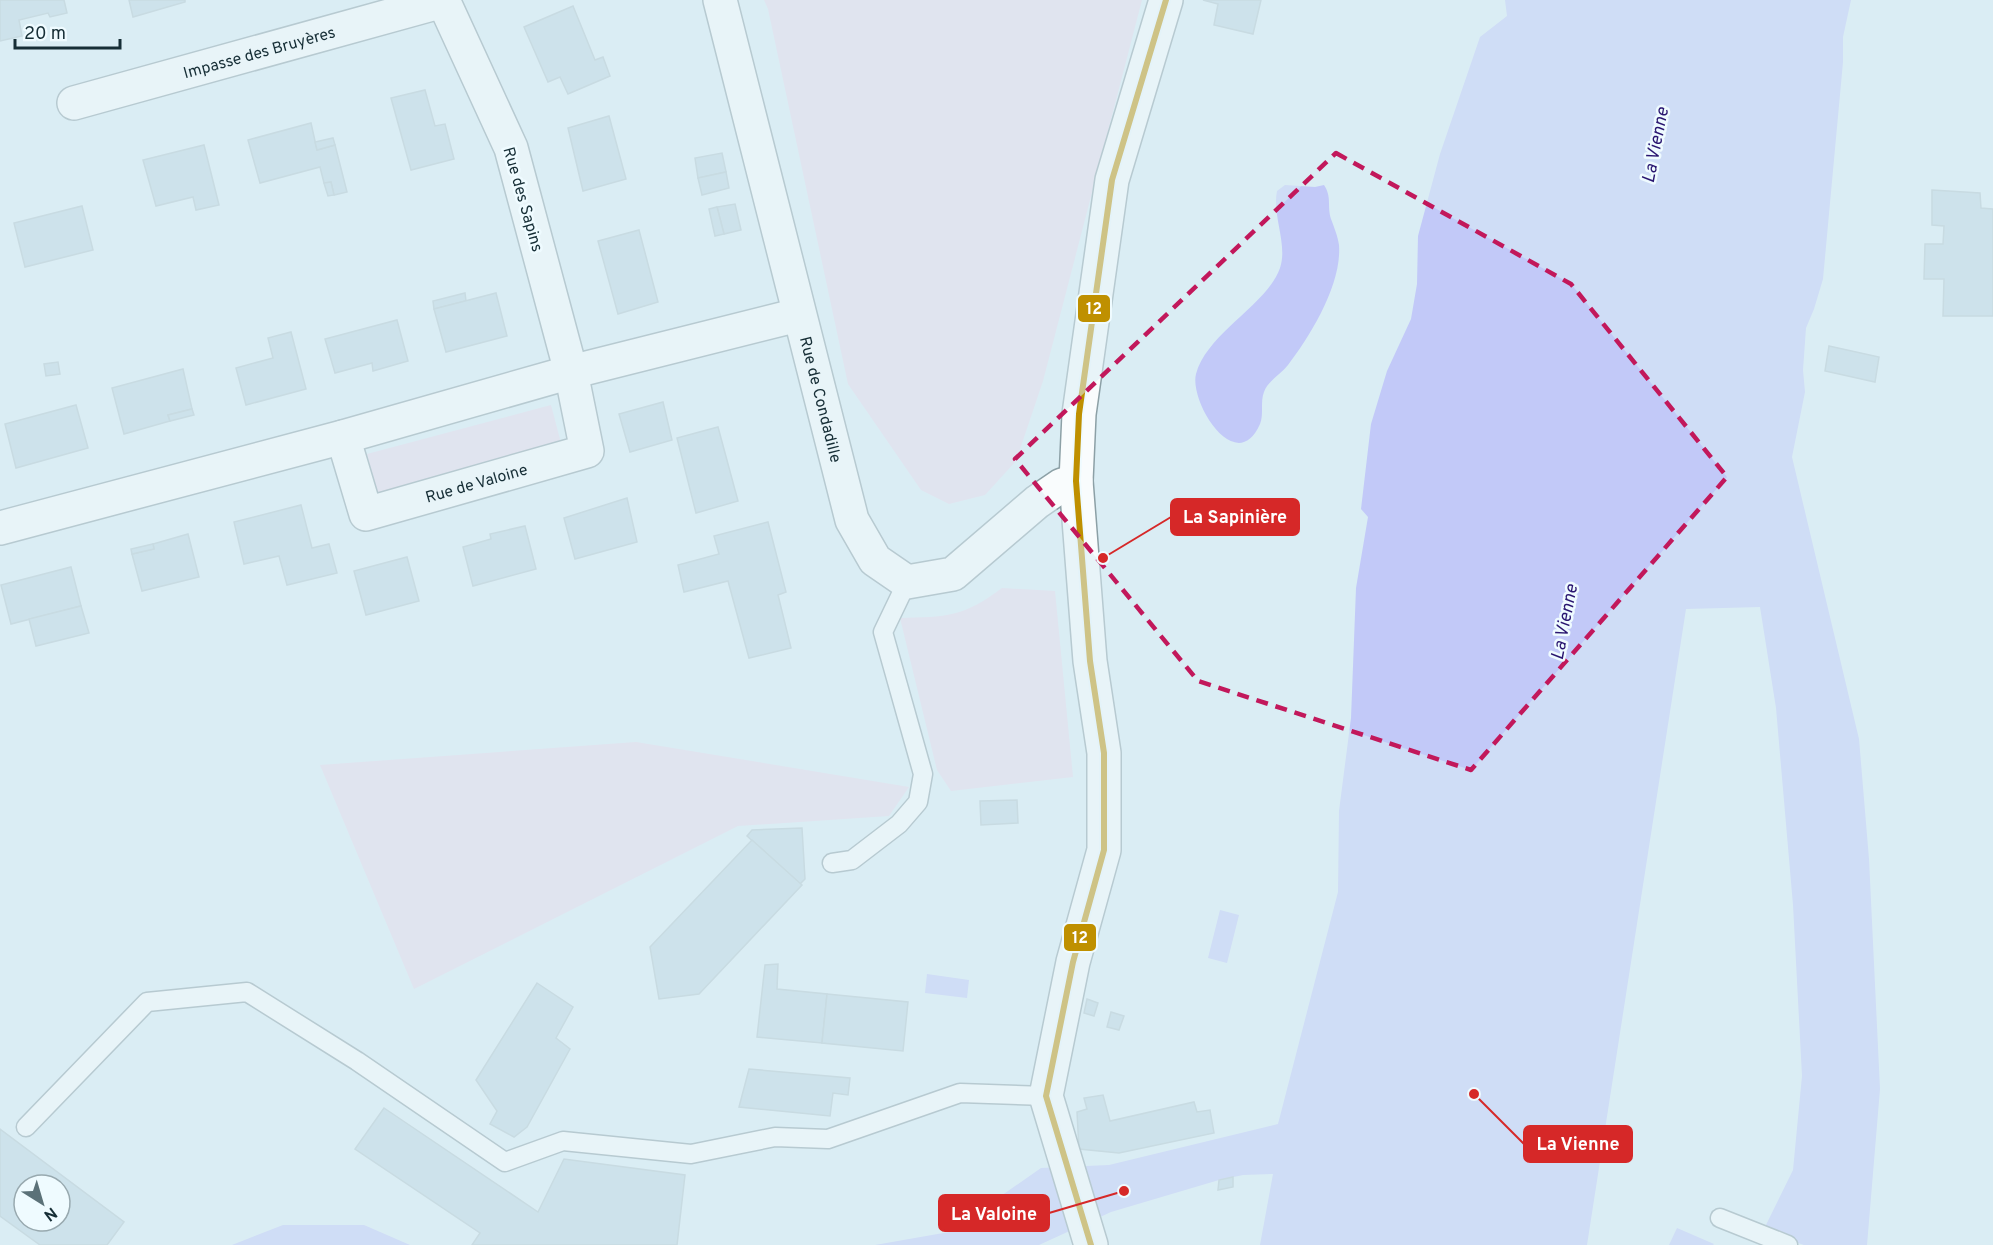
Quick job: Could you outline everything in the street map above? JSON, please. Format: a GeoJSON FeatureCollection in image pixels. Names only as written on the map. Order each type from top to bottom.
{"type":"FeatureCollection","features":[{"type":"Feature","properties":{"kind":"street","name":"Rue de Condadille"},"geometry":{"type":"LineString","coordinates":[[720,0],[798,315],[852,520],[875,560],[908,582]]}},
{"type":"Feature","properties":{"kind":"street"},"geometry":{"type":"LineString","coordinates":[[1088,1233],[1063,1159],[1046,1096],[1073,962],[1104,850],[1104,753],[1090,661],[1076,481],[1079,414],[1112,180],[1166,0]]}},
{"type":"Feature","properties":{"kind":"street","name":"Impasse des Bruyères"},"geometry":{"type":"LineString","coordinates":[[74,103],[443,1]]}},
{"type":"Feature","properties":{"kind":"street","name":"Rue des Sapins"},"geometry":{"type":"LineString","coordinates":[[443,1],[512,148],[571,372]]}},
{"type":"Feature","properties":{"kind":"street"},"geometry":{"type":"LineString","coordinates":[[0,528],[343,437],[571,372],[798,315]]}},
{"type":"Feature","properties":{"kind":"street","name":"Rue de Valoine"},"geometry":{"type":"LineString","coordinates":[[343,437],[366,514],[399,505],[587,451],[571,372]]}},
{"type":"Feature","properties":{"kind":"street"},"geometry":{"type":"LineString","coordinates":[[908,582],[953,574],[1036,502],[1062,485],[1076,481]]}},
{"type":"Feature","properties":{"kind":"lane"},"geometry":{"type":"LineString","coordinates":[[832,863],[852,860],[899,824],[918,802],[923,774],[883,632],[908,582]]}},
{"type":"Feature","properties":{"kind":"lane"},"geometry":{"type":"LineString","coordinates":[[26,1127],[147,1002],[247,992],[357,1061],[505,1162],[563,1141],[692,1154],[775,1137],[828,1139],[960,1093],[1046,1096]]}},
{"type":"Feature","properties":{"kind":"lane"},"geometry":{"type":"LineString","coordinates":[[1720,1218],[1788,1245]]}},
{"type":"Feature","properties":{"kind":"highlighted area"},"geometry":{"type":"Polygon","coordinates":[[[1336,153],[1571,284],[1727,477],[1471,770],[1198,681],[1015,459],[1336,153]]]}},
{"type":"Feature","properties":{"kind":"shaded area"},"geometry":{"type":"Polygon","coordinates":[[[764,0],[1142,0],[1043,381],[1016,461],[985,495],[949,504],[921,490],[848,384],[768,9],[764,0]]]}},
{"type":"Feature","properties":{"kind":"shaded area"},"geometry":{"type":"Polygon","coordinates":[[[551,405],[561,443],[377,493],[367,454],[551,405]]]}},
{"type":"Feature","properties":{"kind":"shaded area"},"geometry":{"type":"Polygon","coordinates":[[[1002,588],[1055,591],[1073,777],[951,791],[937,770],[900,618],[954,614],[989,598],[1002,588]]]}},
{"type":"Feature","properties":{"kind":"shaded area"},"geometry":{"type":"Polygon","coordinates":[[[636,742],[909,787],[889,816],[738,826],[414,989],[320,765],[636,742]]]}},
{"type":"Feature","properties":{"kind":"water"},"geometry":{"type":"Polygon","coordinates":[[[1505,0],[1851,0],[1843,37],[1843,62],[1823,279],[1806,328],[1803,370],[1805,392],[1792,457],[1859,739],[1869,859],[1880,1089],[1867,1245],[1804,1245],[1763,1231],[1793,1170],[1802,1076],[1793,905],[1776,708],[1760,607],[1686,609],[1587,1245],[1260,1245],[1273,1174],[1243,1175],[1219,1180],[1111,1212],[1039,1245],[875,1245],[949,1232],[1041,1168],[1109,1165],[1278,1124],[1338,892],[1339,811],[1351,718],[1356,588],[1368,517],[1361,509],[1371,424],[1387,371],[1411,319],[1417,284],[1418,236],[1440,154],[1480,37],[1507,16],[1505,0]]]}},
{"type":"Feature","properties":{"kind":"water"},"geometry":{"type":"Polygon","coordinates":[[[1285,185],[1315,187],[1324,185],[1339,245],[1339,260],[1330,292],[1315,324],[1288,365],[1266,388],[1260,424],[1250,439],[1239,443],[1227,439],[1216,430],[1207,416],[1196,386],[1196,374],[1202,359],[1212,345],[1263,294],[1280,268],[1282,249],[1276,201],[1277,191],[1285,185]]]}},
{"type":"Feature","properties":{"kind":"water"},"geometry":{"type":"Polygon","coordinates":[[[1220,910],[1239,915],[1227,963],[1208,958],[1220,910]]]}},
{"type":"Feature","properties":{"kind":"water"},"geometry":{"type":"Polygon","coordinates":[[[927,974],[969,980],[967,998],[925,993],[927,974]]]}},
{"type":"Feature","properties":{"kind":"water"},"geometry":{"type":"Polygon","coordinates":[[[283,1225],[364,1225],[410,1245],[232,1245],[283,1225]]]}},
{"type":"Feature","properties":{"kind":"water"},"geometry":{"type":"Polygon","coordinates":[[[1677,1228],[1714,1244],[1669,1245],[1677,1228]]]}},
{"type":"Feature","properties":{"kind":"building"},"geometry":{"type":"Polygon","coordinates":[[[0,0],[64,0],[67,13],[50,17],[48,13],[19,20],[22,36],[0,41],[0,0]]]}},
{"type":"Feature","properties":{"kind":"building"},"geometry":{"type":"Polygon","coordinates":[[[129,0],[185,0],[185,2],[133,17],[129,0]]]}},
{"type":"Feature","properties":{"kind":"building"},"geometry":{"type":"Polygon","coordinates":[[[1203,0],[1261,0],[1253,34],[1214,25],[1218,4],[1203,0]]]}},
{"type":"Feature","properties":{"kind":"building"},"geometry":{"type":"Polygon","coordinates":[[[573,6],[595,60],[603,57],[610,76],[568,94],[560,77],[548,82],[524,27],[573,6]]]}},
{"type":"Feature","properties":{"kind":"building"},"geometry":{"type":"Polygon","coordinates":[[[425,90],[435,126],[445,124],[454,159],[411,170],[391,98],[425,90]]]}},
{"type":"Feature","properties":{"kind":"building"},"geometry":{"type":"Polygon","coordinates":[[[609,116],[626,179],[583,191],[568,128],[609,116]]]}},
{"type":"Feature","properties":{"kind":"building"},"geometry":{"type":"Polygon","coordinates":[[[311,123],[317,150],[335,145],[347,192],[334,195],[331,182],[324,183],[320,167],[260,183],[248,140],[311,123]]]}},
{"type":"Feature","properties":{"kind":"building"},"geometry":{"type":"Polygon","coordinates":[[[333,138],[335,145],[317,150],[315,142],[333,138]]]}},
{"type":"Feature","properties":{"kind":"building"},"geometry":{"type":"Polygon","coordinates":[[[204,145],[219,205],[196,210],[193,197],[156,206],[143,160],[204,145]]]}},
{"type":"Feature","properties":{"kind":"building"},"geometry":{"type":"Polygon","coordinates":[[[722,153],[726,172],[698,178],[695,158],[722,153]]]}},
{"type":"Feature","properties":{"kind":"building"},"geometry":{"type":"Polygon","coordinates":[[[726,172],[729,188],[702,195],[698,178],[726,172]]]}},
{"type":"Feature","properties":{"kind":"building"},"geometry":{"type":"Polygon","coordinates":[[[331,182],[334,195],[328,196],[324,183],[331,182]]]}},
{"type":"Feature","properties":{"kind":"building"},"geometry":{"type":"Polygon","coordinates":[[[1932,190],[1980,193],[1981,208],[1993,209],[1993,316],[1943,316],[1944,279],[1924,279],[1925,244],[1943,244],[1944,226],[1932,225],[1932,190]]]}},
{"type":"Feature","properties":{"kind":"building"},"geometry":{"type":"Polygon","coordinates":[[[735,204],[741,230],[724,234],[717,207],[735,204]]]}},
{"type":"Feature","properties":{"kind":"building"},"geometry":{"type":"Polygon","coordinates":[[[82,206],[93,250],[25,267],[14,223],[82,206]]]}},
{"type":"Feature","properties":{"kind":"building"},"geometry":{"type":"Polygon","coordinates":[[[717,207],[724,234],[715,236],[709,209],[717,207]]]}},
{"type":"Feature","properties":{"kind":"building"},"geometry":{"type":"Polygon","coordinates":[[[639,230],[658,302],[618,314],[598,241],[639,230]]]}},
{"type":"Feature","properties":{"kind":"building"},"geometry":{"type":"Polygon","coordinates":[[[465,293],[466,301],[434,309],[433,301],[465,293]]]}},
{"type":"Feature","properties":{"kind":"building"},"geometry":{"type":"Polygon","coordinates":[[[496,293],[507,336],[446,352],[434,309],[496,293]]]}},
{"type":"Feature","properties":{"kind":"building"},"geometry":{"type":"Polygon","coordinates":[[[397,320],[408,361],[373,371],[372,363],[335,373],[325,339],[397,320]]]}},
{"type":"Feature","properties":{"kind":"building"},"geometry":{"type":"Polygon","coordinates":[[[291,332],[306,389],[246,405],[236,368],[273,358],[268,338],[291,332]]]}},
{"type":"Feature","properties":{"kind":"building"},"geometry":{"type":"Polygon","coordinates":[[[1829,346],[1879,357],[1875,382],[1825,371],[1829,346]]]}},
{"type":"Feature","properties":{"kind":"building"},"geometry":{"type":"Polygon","coordinates":[[[58,362],[60,374],[46,376],[44,364],[58,362]]]}},
{"type":"Feature","properties":{"kind":"building"},"geometry":{"type":"Polygon","coordinates":[[[183,369],[192,409],[168,415],[170,421],[124,434],[112,388],[183,369]]]}},
{"type":"Feature","properties":{"kind":"building"},"geometry":{"type":"Polygon","coordinates":[[[663,402],[672,440],[630,452],[619,414],[663,402]]]}},
{"type":"Feature","properties":{"kind":"building"},"geometry":{"type":"Polygon","coordinates":[[[76,405],[88,448],[16,468],[5,424],[76,405]]]}},
{"type":"Feature","properties":{"kind":"building"},"geometry":{"type":"Polygon","coordinates":[[[192,409],[194,415],[170,421],[168,415],[192,409]]]}},
{"type":"Feature","properties":{"kind":"building"},"geometry":{"type":"Polygon","coordinates":[[[718,427],[738,501],[696,513],[677,438],[718,427]]]}},
{"type":"Feature","properties":{"kind":"building"},"geometry":{"type":"Polygon","coordinates":[[[627,498],[637,542],[575,559],[564,518],[627,498]]]}},
{"type":"Feature","properties":{"kind":"building"},"geometry":{"type":"Polygon","coordinates":[[[301,505],[312,548],[329,544],[337,573],[287,585],[279,556],[244,564],[234,522],[301,505]]]}},
{"type":"Feature","properties":{"kind":"building"},"geometry":{"type":"Polygon","coordinates":[[[768,522],[786,592],[778,595],[791,648],[749,658],[728,581],[684,592],[678,565],[719,554],[714,536],[768,522]]]}},
{"type":"Feature","properties":{"kind":"building"},"geometry":{"type":"Polygon","coordinates":[[[525,526],[536,569],[473,586],[463,547],[491,539],[490,534],[525,526]]]}},
{"type":"Feature","properties":{"kind":"building"},"geometry":{"type":"Polygon","coordinates":[[[188,534],[199,577],[142,591],[132,554],[154,549],[153,544],[188,534]]]}},
{"type":"Feature","properties":{"kind":"building"},"geometry":{"type":"Polygon","coordinates":[[[153,544],[154,549],[132,554],[131,549],[153,544]]]}},
{"type":"Feature","properties":{"kind":"building"},"geometry":{"type":"Polygon","coordinates":[[[407,557],[419,601],[366,615],[354,571],[407,557]]]}},
{"type":"Feature","properties":{"kind":"building"},"geometry":{"type":"Polygon","coordinates":[[[71,567],[81,606],[11,624],[1,585],[71,567]]]}},
{"type":"Feature","properties":{"kind":"building"},"geometry":{"type":"Polygon","coordinates":[[[81,606],[89,633],[36,646],[29,619],[81,606]]]}},
{"type":"Feature","properties":{"kind":"building"},"geometry":{"type":"Polygon","coordinates":[[[1017,800],[1018,823],[981,825],[980,801],[1017,800]]]}},
{"type":"Feature","properties":{"kind":"building"},"geometry":{"type":"Polygon","coordinates":[[[802,828],[805,879],[800,884],[747,836],[752,830],[802,828]]]}},
{"type":"Feature","properties":{"kind":"building"},"geometry":{"type":"Polygon","coordinates":[[[752,840],[802,885],[699,994],[659,999],[650,947],[752,840]]]}},
{"type":"Feature","properties":{"kind":"building"},"geometry":{"type":"Polygon","coordinates":[[[778,964],[777,989],[827,994],[822,1043],[757,1037],[765,965],[778,964]]]}},
{"type":"Feature","properties":{"kind":"building"},"geometry":{"type":"Polygon","coordinates":[[[537,983],[573,1007],[556,1038],[570,1049],[527,1127],[514,1137],[490,1124],[497,1111],[476,1080],[537,983]]]}},
{"type":"Feature","properties":{"kind":"building"},"geometry":{"type":"Polygon","coordinates":[[[827,994],[908,1002],[903,1051],[822,1043],[827,994]]]}},
{"type":"Feature","properties":{"kind":"building"},"geometry":{"type":"Polygon","coordinates":[[[1087,999],[1098,1003],[1094,1016],[1084,1013],[1087,999]]]}},
{"type":"Feature","properties":{"kind":"building"},"geometry":{"type":"Polygon","coordinates":[[[1111,1012],[1124,1016],[1119,1030],[1107,1027],[1111,1012]]]}},
{"type":"Feature","properties":{"kind":"building"},"geometry":{"type":"Polygon","coordinates":[[[749,1069],[850,1078],[848,1095],[833,1093],[830,1116],[739,1107],[749,1069]]]}},
{"type":"Feature","properties":{"kind":"building"},"geometry":{"type":"Polygon","coordinates":[[[1103,1095],[1110,1121],[1194,1102],[1197,1112],[1210,1110],[1214,1133],[1119,1153],[1079,1149],[1077,1112],[1087,1109],[1084,1098],[1103,1095]]]}},
{"type":"Feature","properties":{"kind":"building"},"geometry":{"type":"Polygon","coordinates":[[[384,1108],[538,1212],[564,1159],[685,1175],[677,1245],[472,1245],[480,1233],[355,1149],[384,1108]]]}},
{"type":"Feature","properties":{"kind":"building"},"geometry":{"type":"Polygon","coordinates":[[[0,1129],[59,1173],[12,1173],[12,1225],[0,1216],[0,1129]]]}},
{"type":"Feature","properties":{"kind":"building"},"geometry":{"type":"Polygon","coordinates":[[[1233,1177],[1233,1187],[1218,1190],[1219,1180],[1233,1177]]]}},
{"type":"Feature","properties":{"kind":"building"},"geometry":{"type":"Polygon","coordinates":[[[72,1183],[124,1222],[107,1245],[40,1245],[23,1233],[72,1233],[72,1183]]]}},
{"type":"Feature","properties":{"kind":"transit line","name":"12"},"geometry":{"type":"LineString","coordinates":[[1091,1245],[1046,1096],[1073,962],[1104,850],[1104,753],[1090,661],[1076,481],[1079,414],[1112,180],[1166,0]]}},
{"type":"Feature","properties":{"kind":"place","name":"La Sapinière"},"geometry":{"type":"Point","coordinates":[1103,558]}},
{"type":"Feature","properties":{"kind":"place","name":"La Vienne"},"geometry":{"type":"Point","coordinates":[1474,1094]}},
{"type":"Feature","properties":{"kind":"place","name":"La Valoine"},"geometry":{"type":"Point","coordinates":[1124,1191]}}]}
